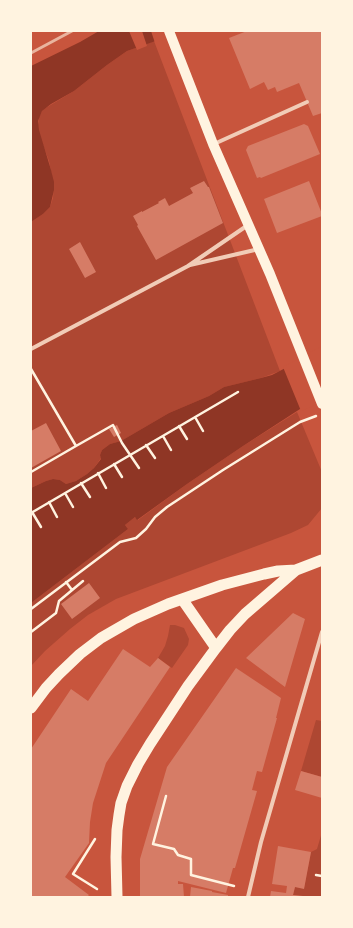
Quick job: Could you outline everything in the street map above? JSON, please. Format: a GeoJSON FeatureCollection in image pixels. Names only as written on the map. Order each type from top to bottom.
{"type":"FeatureCollection","features":[{"type":"Feature","properties":{"kind":"highway"},"geometry":{"type":"LineString","coordinates":[[31,708],[49,684],[80,654],[101,638],[134,619],[160,607],[222,585],[248,577],[278,571],[296,570],[322,560]]}},
{"type":"Feature","properties":{"kind":"highway"},"geometry":{"type":"LineString","coordinates":[[117,897],[117,830],[121,803],[127,786],[138,764],[188,686],[230,630],[296,570]]}},
{"type":"Feature","properties":{"kind":"highway"},"geometry":{"type":"LineString","coordinates":[[182,599],[216,648]]}},
{"type":"Feature","properties":{"kind":"main road"},"geometry":{"type":"LineString","coordinates":[[169,31],[213,144],[259,249],[322,404]]}},
{"type":"Feature","properties":{"kind":"street"},"geometry":{"type":"LineString","coordinates":[[213,144],[307,102]]}},
{"type":"Feature","properties":{"kind":"street"},"geometry":{"type":"LineString","coordinates":[[31,349],[188,266],[248,225]]}},
{"type":"Feature","properties":{"kind":"street"},"geometry":{"type":"LineString","coordinates":[[188,266],[259,249]]}},
{"type":"Feature","properties":{"kind":"street"},"geometry":{"type":"LineString","coordinates":[[248,897],[261,842],[322,632]]}},
{"type":"Feature","properties":{"kind":"path"},"geometry":{"type":"LineString","coordinates":[[31,369],[76,446]]}},
{"type":"Feature","properties":{"kind":"path"},"geometry":{"type":"LineString","coordinates":[[41,526],[32,512],[238,392]]}},
{"type":"Feature","properties":{"kind":"path"},"geometry":{"type":"LineString","coordinates":[[31,609],[120,542],[136,538],[146,529],[155,517],[173,503],[300,422],[322,413]]}},
{"type":"Feature","properties":{"kind":"path"},"geometry":{"type":"LineString","coordinates":[[195,417],[203,431]]}},
{"type":"Feature","properties":{"kind":"path"},"geometry":{"type":"LineString","coordinates":[[31,472],[113,425],[139,468]]}},
{"type":"Feature","properties":{"kind":"path"},"geometry":{"type":"LineString","coordinates":[[179,426],[187,439]]}},
{"type":"Feature","properties":{"kind":"path"},"geometry":{"type":"LineString","coordinates":[[163,436],[171,450]]}},
{"type":"Feature","properties":{"kind":"path"},"geometry":{"type":"LineString","coordinates":[[146,445],[155,458]]}},
{"type":"Feature","properties":{"kind":"path"},"geometry":{"type":"LineString","coordinates":[[114,464],[122,477]]}},
{"type":"Feature","properties":{"kind":"path"},"geometry":{"type":"LineString","coordinates":[[98,474],[106,488]]}},
{"type":"Feature","properties":{"kind":"path"},"geometry":{"type":"LineString","coordinates":[[81,483],[90,497]]}},
{"type":"Feature","properties":{"kind":"path"},"geometry":{"type":"LineString","coordinates":[[65,493],[73,507]]}},
{"type":"Feature","properties":{"kind":"path"},"geometry":{"type":"LineString","coordinates":[[49,502],[58,517]]}},
{"type":"Feature","properties":{"kind":"path"},"geometry":{"type":"LineString","coordinates":[[31,632],[56,612],[59,601],[83,581]]}},
{"type":"Feature","properties":{"kind":"path"},"geometry":{"type":"LineString","coordinates":[[66,582],[72,590]]}},
{"type":"Feature","properties":{"kind":"path"},"geometry":{"type":"LineString","coordinates":[[166,796],[153,844],[174,849],[178,856],[191,859],[191,875],[234,886]]}},
{"type":"Feature","properties":{"kind":"path"},"geometry":{"type":"LineString","coordinates":[[95,839],[73,874],[97,889]]}},
{"type":"Feature","properties":{"kind":"path"},"geometry":{"type":"LineString","coordinates":[[316,875],[322,876]]}},
{"type":"Feature","properties":{"kind":"shaded area"},"geometry":{"type":"Polygon","coordinates":[[[99,31],[184,31],[127,51],[74,91],[42,111],[38,121],[39,130],[54,182],[54,190],[50,207],[31,222],[31,66],[99,31]]]}},
{"type":"Feature","properties":{"kind":"shaded area"},"geometry":{"type":"Polygon","coordinates":[[[154,41],[280,371],[261,378],[224,387],[209,396],[169,413],[121,441],[110,444],[102,450],[100,455],[101,458],[94,468],[76,481],[66,484],[60,480],[53,479],[31,488],[31,222],[50,207],[53,198],[54,186],[49,161],[39,134],[39,117],[44,109],[74,91],[127,51],[154,41]]]}},
{"type":"Feature","properties":{"kind":"shaded area"},"geometry":{"type":"Polygon","coordinates":[[[322,349],[322,400],[300,409],[187,484],[137,520],[135,517],[125,525],[128,529],[31,603],[31,488],[53,479],[60,480],[66,484],[76,481],[94,468],[101,459],[100,455],[102,450],[110,444],[121,441],[169,413],[209,396],[224,387],[272,375],[322,349]]]}},
{"type":"Feature","properties":{"kind":"shaded area"},"geometry":{"type":"Polygon","coordinates":[[[297,412],[322,472],[322,508],[308,525],[291,533],[116,599],[88,615],[70,629],[45,651],[31,666],[31,603],[128,529],[125,525],[135,517],[138,520],[187,484],[297,412]]]}},
{"type":"Feature","properties":{"kind":"shaded area"},"geometry":{"type":"Polygon","coordinates":[[[170,625],[184,628],[189,639],[188,645],[172,668],[158,658],[165,646],[170,625]]]}},
{"type":"Feature","properties":{"kind":"shaded area"},"geometry":{"type":"Polygon","coordinates":[[[316,720],[322,721],[322,777],[301,771],[316,720]]]}},
{"type":"Feature","properties":{"kind":"shaded area"},"geometry":{"type":"Polygon","coordinates":[[[322,832],[322,897],[293,895],[295,887],[304,888],[311,852],[317,849],[322,832]]]}},
{"type":"Feature","properties":{"kind":"pier"},"geometry":{"type":"Polygon","coordinates":[[[129,31],[142,31],[147,46],[137,50],[129,31]]]}},
{"type":"Feature","properties":{"kind":"pier"},"geometry":{"type":"Polygon","coordinates":[[[151,31],[186,31],[185,33],[155,43],[151,31]]]}},
{"type":"Feature","properties":{"kind":"pier"},"geometry":{"type":"Polygon","coordinates":[[[322,346],[322,402],[301,411],[283,367],[322,346]]]}},
{"type":"Feature","properties":{"kind":"building"},"geometry":{"type":"Polygon","coordinates":[[[247,31],[322,31],[322,113],[313,116],[299,83],[277,92],[275,87],[268,90],[264,82],[250,89],[229,38],[247,31]]]}},
{"type":"Feature","properties":{"kind":"building"},"geometry":{"type":"Polygon","coordinates":[[[304,124],[308,126],[320,154],[261,178],[257,178],[246,150],[248,146],[304,124]]]}},
{"type":"Feature","properties":{"kind":"building"},"geometry":{"type":"Polygon","coordinates":[[[204,181],[209,187],[223,223],[156,260],[133,216],[159,203],[158,202],[165,198],[169,206],[193,193],[190,188],[204,181]]]}},
{"type":"Feature","properties":{"kind":"building"},"geometry":{"type":"Polygon","coordinates":[[[309,181],[322,216],[277,233],[264,199],[309,181]]]}},
{"type":"Feature","properties":{"kind":"building"},"geometry":{"type":"Polygon","coordinates":[[[80,242],[96,272],[85,278],[69,249],[80,242]]]}},
{"type":"Feature","properties":{"kind":"building"},"geometry":{"type":"Polygon","coordinates":[[[46,423],[61,451],[31,468],[31,431],[46,423]]]}},
{"type":"Feature","properties":{"kind":"building"},"geometry":{"type":"Polygon","coordinates":[[[117,425],[121,433],[114,437],[109,429],[117,425]]]}},
{"type":"Feature","properties":{"kind":"building"},"geometry":{"type":"Polygon","coordinates":[[[89,583],[100,598],[72,619],[61,604],[89,583]]]}},
{"type":"Feature","properties":{"kind":"building"},"geometry":{"type":"Polygon","coordinates":[[[293,613],[305,619],[285,687],[246,658],[293,613]]]}},
{"type":"Feature","properties":{"kind":"building"},"geometry":{"type":"Polygon","coordinates":[[[123,649],[150,667],[158,658],[170,667],[106,763],[93,803],[89,843],[65,877],[89,895],[87,897],[31,897],[31,749],[71,689],[88,701],[123,649]]]}},
{"type":"Feature","properties":{"kind":"building"},"geometry":{"type":"Polygon","coordinates":[[[236,668],[281,698],[262,772],[257,771],[252,790],[257,791],[235,868],[233,868],[226,893],[178,881],[178,884],[183,884],[184,897],[140,897],[140,859],[167,767],[236,668]]]}},
{"type":"Feature","properties":{"kind":"building"},"geometry":{"type":"Polygon","coordinates":[[[301,771],[322,777],[322,798],[295,790],[301,771]]]}},
{"type":"Feature","properties":{"kind":"building"},"geometry":{"type":"Polygon","coordinates":[[[278,846],[311,852],[304,889],[295,887],[293,895],[303,897],[270,897],[271,891],[286,893],[287,886],[272,884],[278,846]]]}},
{"type":"Feature","properties":{"kind":"building"},"geometry":{"type":"Polygon","coordinates":[[[191,887],[228,895],[228,897],[190,897],[191,887]]]}},
{"type":"Feature","properties":{"kind":"railway"},"geometry":{"type":"LineString","coordinates":[[31,53],[72,31]]}}]}
